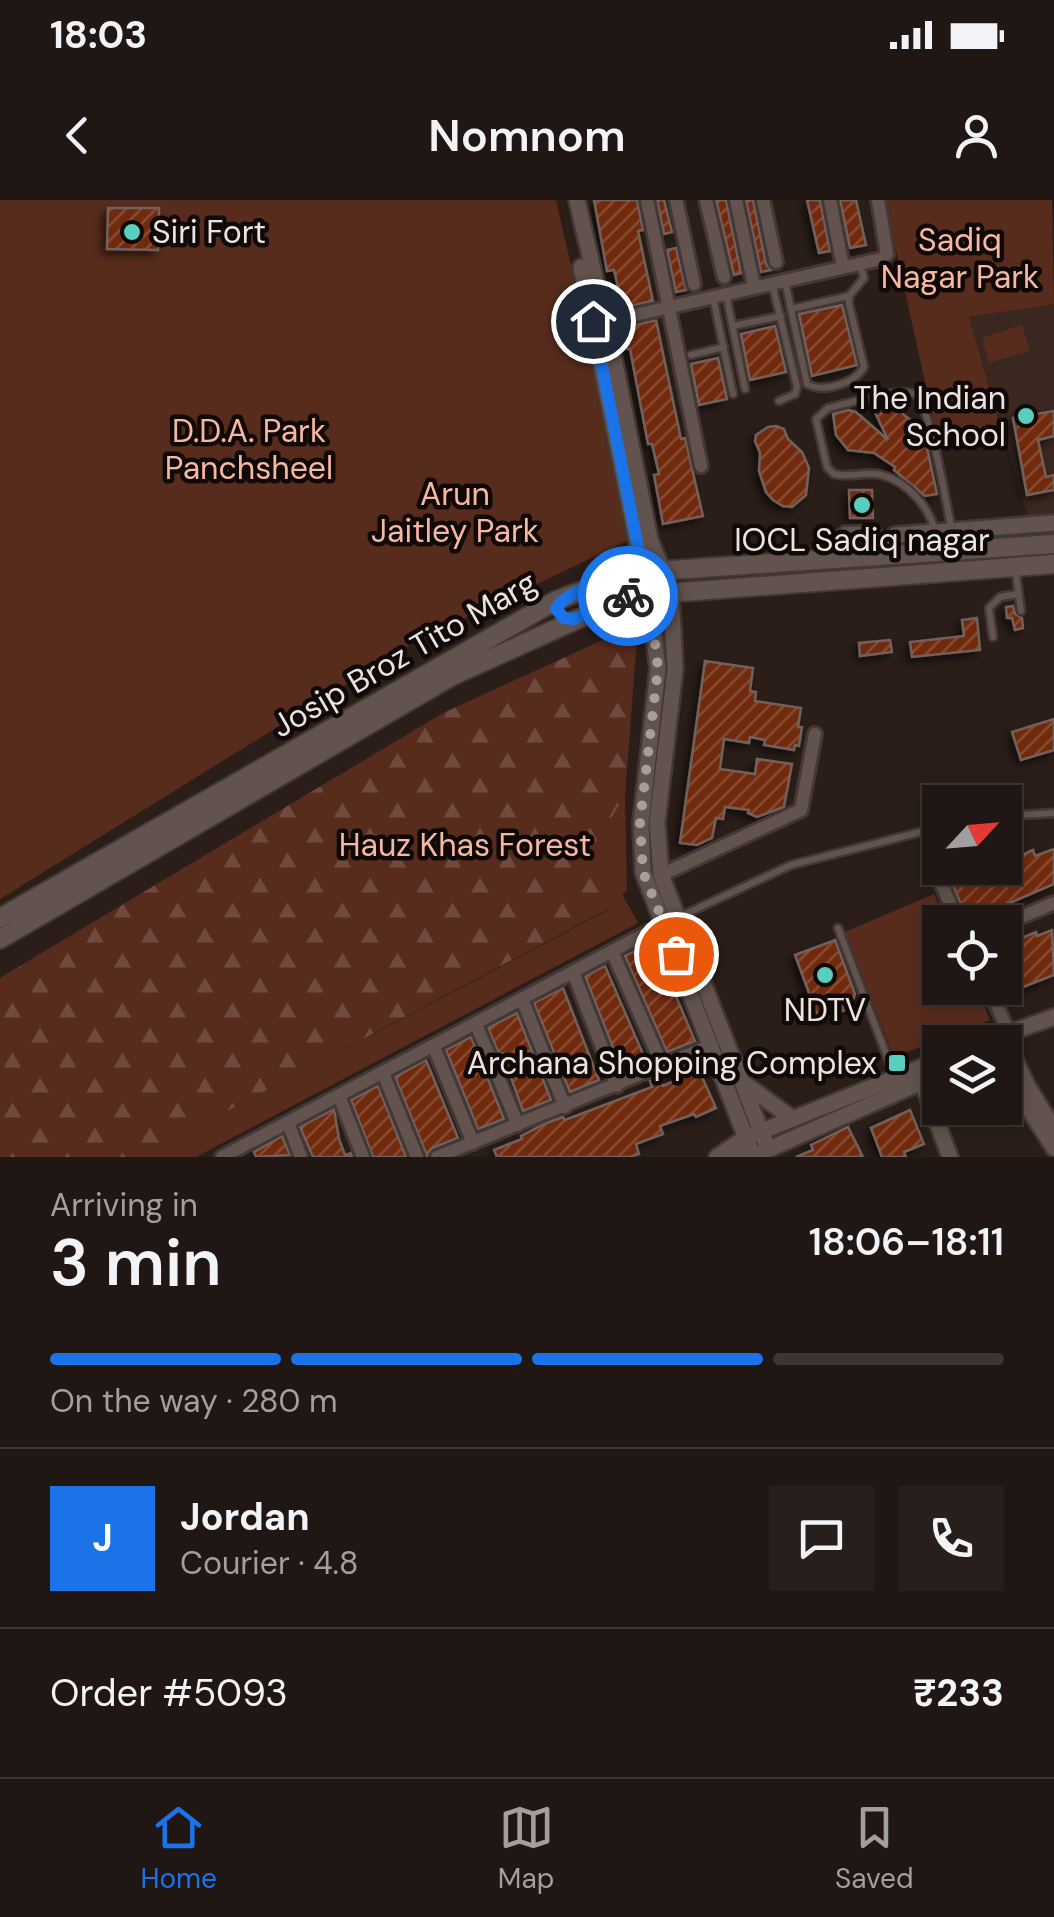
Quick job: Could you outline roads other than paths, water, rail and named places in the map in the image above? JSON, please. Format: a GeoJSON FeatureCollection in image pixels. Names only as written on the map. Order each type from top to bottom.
{"type":"FeatureCollection","features":[{"type":"Feature","properties":{"kind":"main road","name":"Josip Broz Tito Marg"},"geometry":{"type":"LineString","coordinates":[[0,918],[567,597],[626,574],[836,559],[892,551],[1054,544]]}},
{"type":"Feature","properties":{"kind":"main road","name":"Josip Broz Tito Marg"},"geometry":{"type":"LineString","coordinates":[[0,939],[452,676],[629,596],[1054,564]]}},
{"type":"Feature","properties":{"kind":"main road"},"geometry":{"type":"LineString","coordinates":[[567,597],[557,605],[558,613],[574,619]]}},
{"type":"Feature","properties":{"kind":"street"},"geometry":{"type":"LineString","coordinates":[[567,200],[653,571]]}},
{"type":"Feature","properties":{"kind":"street"},"geometry":{"type":"LineString","coordinates":[[577,200],[616,364],[653,571]]}},
{"type":"Feature","properties":{"kind":"street"},"geometry":{"type":"LineString","coordinates":[[647,200],[700,466]]}},
{"type":"Feature","properties":{"kind":"street"},"geometry":{"type":"LineString","coordinates":[[676,200],[694,284]]}},
{"type":"Feature","properties":{"kind":"street"},"geometry":{"type":"LineString","coordinates":[[706,200],[724,277]]}},
{"type":"Feature","properties":{"kind":"street"},"geometry":{"type":"LineString","coordinates":[[736,200],[754,286]]}},
{"type":"Feature","properties":{"kind":"street"},"geometry":{"type":"LineString","coordinates":[[763,200],[776,262]]}},
{"type":"Feature","properties":{"kind":"street"},"geometry":{"type":"LineString","coordinates":[[830,200],[844,267]]}},
{"type":"Feature","properties":{"kind":"street"},"geometry":{"type":"LineString","coordinates":[[604,322],[881,259],[887,254],[878,200]]}},
{"type":"Feature","properties":{"kind":"street"},"geometry":{"type":"LineString","coordinates":[[892,551],[890,538],[894,535],[1054,523]]}},
{"type":"Feature","properties":{"kind":"street"},"geometry":{"type":"LineString","coordinates":[[649,594],[658,668],[640,823],[650,843],[712,1046],[753,1135]]}},
{"type":"Feature","properties":{"kind":"street"},"geometry":{"type":"LineString","coordinates":[[670,594],[674,669],[657,823],[643,872],[672,920],[742,1082],[753,1154],[922,1082]]}},
{"type":"Feature","properties":{"kind":"street"},"geometry":{"type":"LineString","coordinates":[[660,875],[802,810],[815,734]]}},
{"type":"Feature","properties":{"kind":"street"},"geometry":{"type":"LineString","coordinates":[[1022,917],[1054,903]]}},
{"type":"Feature","properties":{"kind":"street"},"geometry":{"type":"LineString","coordinates":[[222,1157],[244,1152],[288,1123],[672,920]]}},
{"type":"Feature","properties":{"kind":"street"},"geometry":{"type":"LineString","coordinates":[[612,951],[663,1066]]}},
{"type":"Feature","properties":{"kind":"street"},"geometry":{"type":"LineString","coordinates":[[573,972],[617,1086]]}},
{"type":"Feature","properties":{"kind":"street"},"geometry":{"type":"LineString","coordinates":[[522,999],[565,1106]]}},
{"type":"Feature","properties":{"kind":"street"},"geometry":{"type":"LineString","coordinates":[[1022,1030],[1054,1017]]}},
{"type":"Feature","properties":{"kind":"street"},"geometry":{"type":"LineString","coordinates":[[476,1024],[518,1126]]}},
{"type":"Feature","properties":{"kind":"street"},"geometry":{"type":"LineString","coordinates":[[437,1157],[712,1046]]}},
{"type":"Feature","properties":{"kind":"street"},"geometry":{"type":"LineString","coordinates":[[434,1047],[474,1143]]}},
{"type":"Feature","properties":{"kind":"street"},"geometry":{"type":"LineString","coordinates":[[718,1157],[753,1135],[922,1067]]}},
{"type":"Feature","properties":{"kind":"street"},"geometry":{"type":"LineString","coordinates":[[383,1073],[417,1157]]}},
{"type":"Feature","properties":{"kind":"street"},"geometry":{"type":"LineString","coordinates":[[1022,1073],[1048,1109],[1054,1129]]}},
{"type":"Feature","properties":{"kind":"street"},"geometry":{"type":"LineString","coordinates":[[742,1082],[793,1119]]}},
{"type":"Feature","properties":{"kind":"street"},"geometry":{"type":"LineString","coordinates":[[339,1096],[363,1157]]}},
{"type":"Feature","properties":{"kind":"street"},"geometry":{"type":"LineString","coordinates":[[1022,1098],[1054,1148]]}},
{"type":"Feature","properties":{"kind":"street"},"geometry":{"type":"LineString","coordinates":[[288,1123],[301,1157]]}},
{"type":"Feature","properties":{"kind":"street"},"geometry":{"type":"LineString","coordinates":[[935,1125],[944,1155]]}},
{"type":"Feature","properties":{"kind":"lane"},"geometry":{"type":"LineString","coordinates":[[791,309],[849,296],[862,284],[860,264]]}},
{"type":"Feature","properties":{"kind":"lane"},"geometry":{"type":"LineString","coordinates":[[778,280],[791,309],[810,388],[849,382],[864,367],[849,296]]}},
{"type":"Feature","properties":{"kind":"lane"},"geometry":{"type":"LineString","coordinates":[[778,280],[780,316],[797,387],[795,394],[780,401]]}},
{"type":"Feature","properties":{"kind":"lane"},"geometry":{"type":"LineString","coordinates":[[719,294],[732,326],[745,389]]}},
{"type":"Feature","properties":{"kind":"lane"},"geometry":{"type":"LineString","coordinates":[[719,294],[734,394]]}},
{"type":"Feature","properties":{"kind":"lane"},"geometry":{"type":"LineString","coordinates":[[732,326],[780,316]]}},
{"type":"Feature","properties":{"kind":"lane"},"geometry":{"type":"LineString","coordinates":[[691,354],[724,347]]}},
{"type":"Feature","properties":{"kind":"lane"},"geometry":{"type":"LineString","coordinates":[[901,392],[920,399],[931,429],[944,531],[898,482],[880,474],[834,474],[827,467],[816,419],[820,413],[901,392]]}},
{"type":"Feature","properties":{"kind":"lane"},"geometry":{"type":"LineString","coordinates":[[836,559],[838,536],[844,530],[872,529],[886,536],[892,551]]}},
{"type":"Feature","properties":{"kind":"lane"},"geometry":{"type":"LineString","coordinates":[[1015,568],[1020,611]]}},
{"type":"Feature","properties":{"kind":"lane"},"geometry":{"type":"LineString","coordinates":[[993,637],[989,608],[996,599],[1018,594]]}},
{"type":"Feature","properties":{"kind":"lane"},"geometry":{"type":"LineString","coordinates":[[1022,815],[1054,812]]}},
{"type":"Feature","properties":{"kind":"lane"},"geometry":{"type":"LineString","coordinates":[[672,920],[790,865],[922,832]]}},
{"type":"Feature","properties":{"kind":"lane"},"geometry":{"type":"LineString","coordinates":[[838,928],[896,1078]]}},
{"type":"Feature","properties":{"kind":"place","name":"Siri Fort"},"geometry":{"type":"Point","coordinates":[132,232]}},
{"type":"Feature","properties":{"kind":"place","name":"The Indian School"},"geometry":{"type":"Point","coordinates":[1026,416]}},
{"type":"Feature","properties":{"kind":"place","name":"IOCL Sadiq nagar"},"geometry":{"type":"Point","coordinates":[862,505]}},
{"type":"Feature","properties":{"kind":"place","name":"NDTV"},"geometry":{"type":"Point","coordinates":[825,975]}},
{"type":"Feature","properties":{"kind":"place","name":"Archana Shopping Complex"},"geometry":{"type":"Point","coordinates":[897,1063]}},
{"type":"Feature","properties":{"kind":"park label","name":"Sadiq Nagar Park"},"geometry":{"type":"Point","coordinates":[960,258]}},
{"type":"Feature","properties":{"kind":"park label","name":"D.D.A. Park Panchsheel"},"geometry":{"type":"Point","coordinates":[249,450]}},
{"type":"Feature","properties":{"kind":"park label","name":"Arun Jaitley Park"},"geometry":{"type":"Point","coordinates":[455,512]}},
{"type":"Feature","properties":{"kind":"park label","name":"Hauz Khas Forest"},"geometry":{"type":"Point","coordinates":[465,845]}}]}
